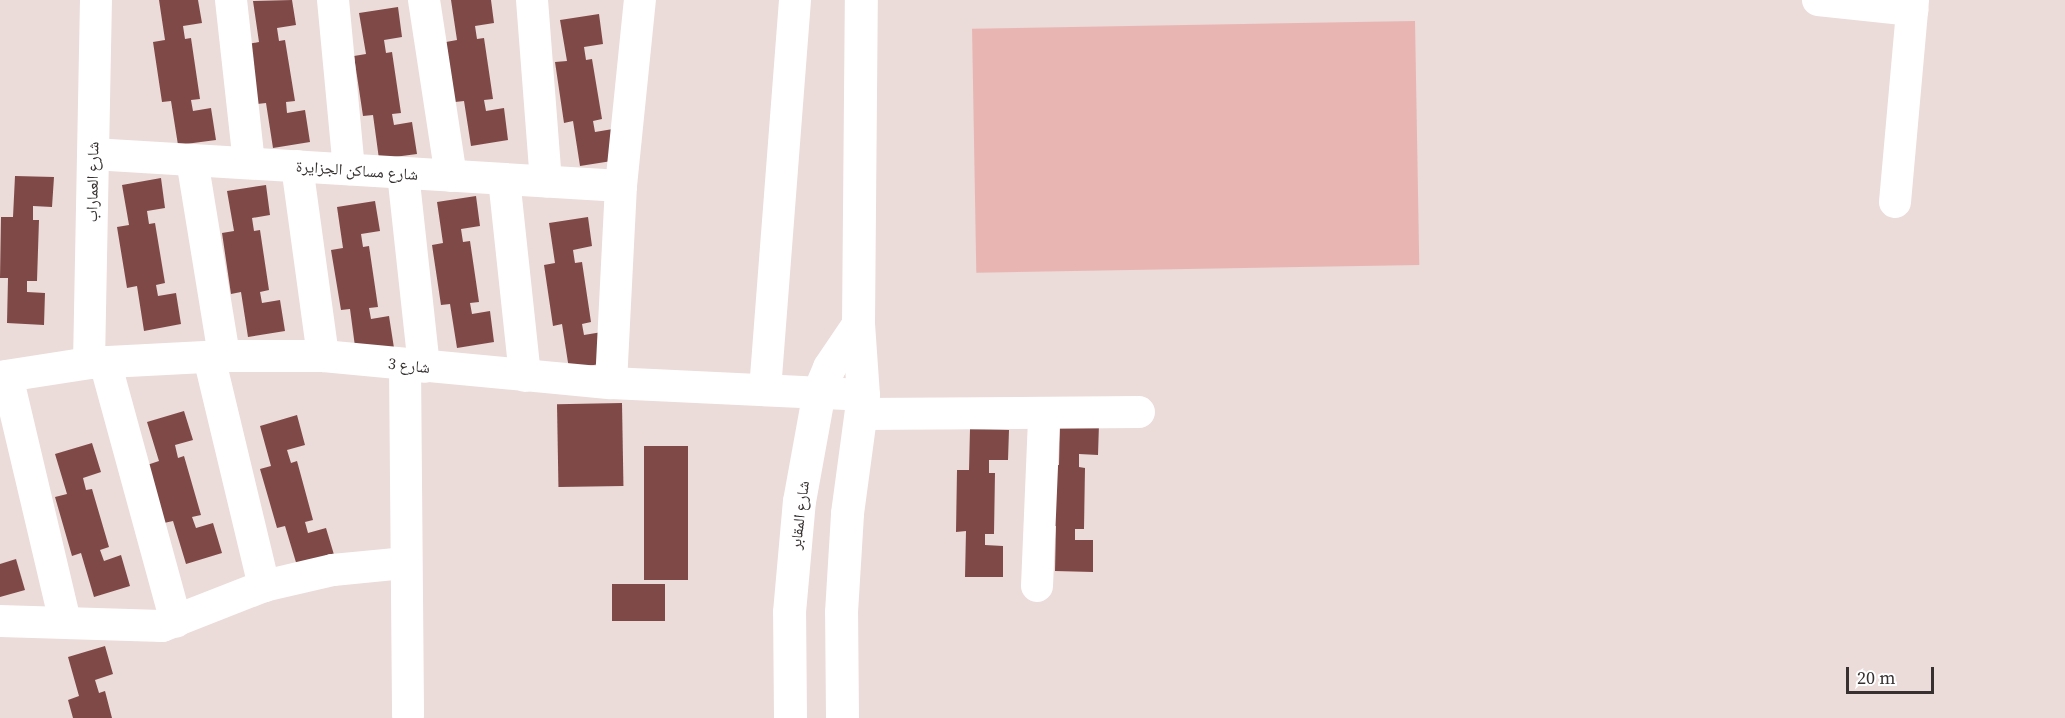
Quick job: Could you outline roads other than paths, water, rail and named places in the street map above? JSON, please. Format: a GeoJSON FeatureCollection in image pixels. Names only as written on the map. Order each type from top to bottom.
{"type":"FeatureCollection","features":[{"type":"Feature","properties":{"kind":"street","name":"شارع العماراب"},"geometry":{"type":"LineString","coordinates":[[96,0],[93,154],[97,363],[176,621]]}},
{"type":"Feature","properties":{"kind":"street"},"geometry":{"type":"LineString","coordinates":[[231,0],[249,163]]}},
{"type":"Feature","properties":{"kind":"street"},"geometry":{"type":"LineString","coordinates":[[333,0],[349,170]]}},
{"type":"Feature","properties":{"kind":"street"},"geometry":{"type":"LineString","coordinates":[[424,0],[452,176]]}},
{"type":"Feature","properties":{"kind":"street"},"geometry":{"type":"LineString","coordinates":[[532,0],[546,181]]}},
{"type":"Feature","properties":{"kind":"street"},"geometry":{"type":"LineString","coordinates":[[611,383],[621,186],[640,0]]}},
{"type":"Feature","properties":{"kind":"street"},"geometry":{"type":"LineString","coordinates":[[765,390],[795,0]]}},
{"type":"Feature","properties":{"kind":"street"},"geometry":{"type":"LineString","coordinates":[[842,718],[842,590],[847,513],[862,405],[858,324],[861,0]]}},
{"type":"Feature","properties":{"kind":"street"},"geometry":{"type":"LineString","coordinates":[[1818,0],[1912,5],[1895,202]]}},
{"type":"Feature","properties":{"kind":"street","name":"شارع مساكن الجزايرة"},"geometry":{"type":"LineString","coordinates":[[93,154],[621,186]]}},
{"type":"Feature","properties":{"kind":"street"},"geometry":{"type":"LineString","coordinates":[[192,160],[216,357],[264,586]]}},
{"type":"Feature","properties":{"kind":"street"},"geometry":{"type":"LineString","coordinates":[[297,166],[323,356]]}},
{"type":"Feature","properties":{"kind":"street"},"geometry":{"type":"LineString","coordinates":[[403,173],[414,366],[404,563],[408,715]]}},
{"type":"Feature","properties":{"kind":"street"},"geometry":{"type":"LineString","coordinates":[[504,179],[525,376]]}},
{"type":"Feature","properties":{"kind":"street","name":"شارع المقابر"},"geometry":{"type":"LineString","coordinates":[[790,718],[789,612],[799,501],[819,392],[829,367],[858,324]]}},
{"type":"Feature","properties":{"kind":"street","name":"شارع 3"},"geometry":{"type":"LineString","coordinates":[[4,376],[97,363],[216,357],[323,356],[611,383],[819,392],[862,405],[1044,416],[1139,412]]}},
{"type":"Feature","properties":{"kind":"street"},"geometry":{"type":"LineString","coordinates":[[4,376],[65,622]]}},
{"type":"Feature","properties":{"kind":"street"},"geometry":{"type":"LineString","coordinates":[[1037,586],[1044,416]]}},
{"type":"Feature","properties":{"kind":"street"},"geometry":{"type":"LineString","coordinates":[[0,621],[65,622],[147,628],[176,621],[264,586],[333,570],[404,563]]}}]}
